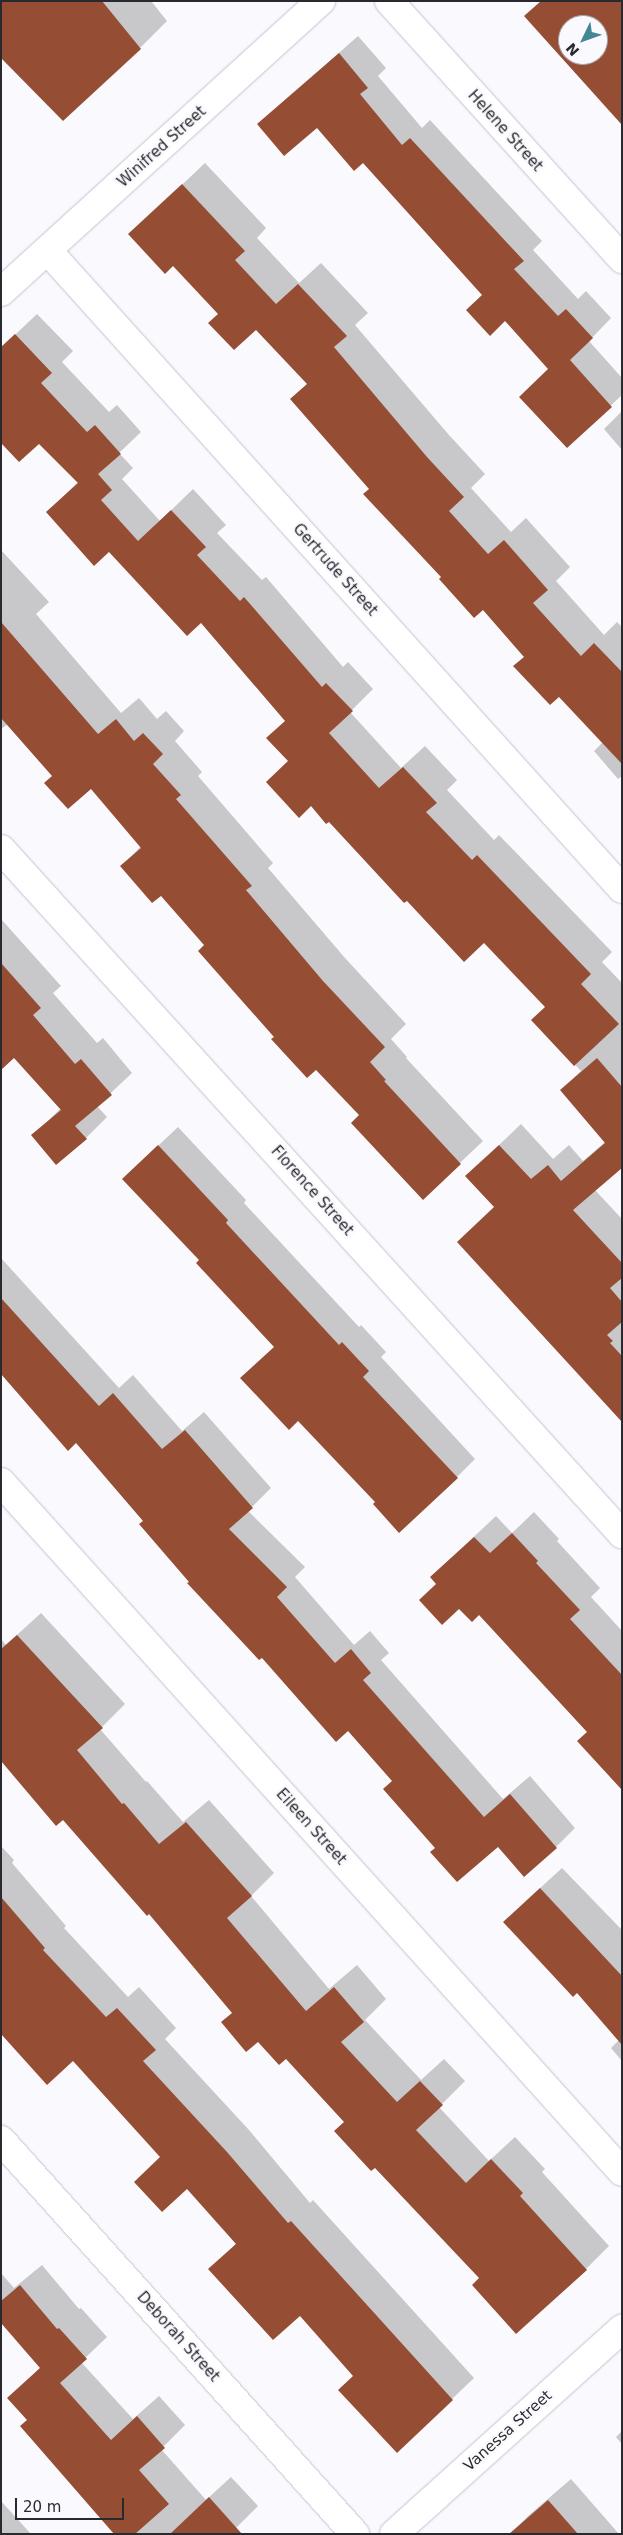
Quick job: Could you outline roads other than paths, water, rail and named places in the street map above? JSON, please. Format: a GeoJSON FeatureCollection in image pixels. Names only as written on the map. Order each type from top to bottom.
{"type":"FeatureCollection","features":[{"type":"Feature","properties":{"kind":"street","name":"Winifred Street"},"geometry":{"type":"LineString","coordinates":[[1,292],[321,1]]}},
{"type":"Feature","properties":{"kind":"street","name":"Helene Street"},"geometry":{"type":"LineString","coordinates":[[389,1],[622,259]]}},
{"type":"Feature","properties":{"kind":"street","name":"Gertrude Street"},"geometry":{"type":"LineString","coordinates":[[48,251],[622,889]]}},
{"type":"Feature","properties":{"kind":"street","name":"Florence Street"},"geometry":{"type":"LineString","coordinates":[[1,848],[622,1534]]}},
{"type":"Feature","properties":{"kind":"street","name":"Eileen Street"},"geometry":{"type":"LineString","coordinates":[[1,1482],[622,2172]]}},
{"type":"Feature","properties":{"kind":"street","name":"Deborah Street"},"geometry":{"type":"LineString","coordinates":[[1,2140],[355,2534]]}},
{"type":"Feature","properties":{"kind":"street","name":"Vanessa Street"},"geometry":{"type":"LineString","coordinates":[[394,2534],[622,2329]]}}]}
